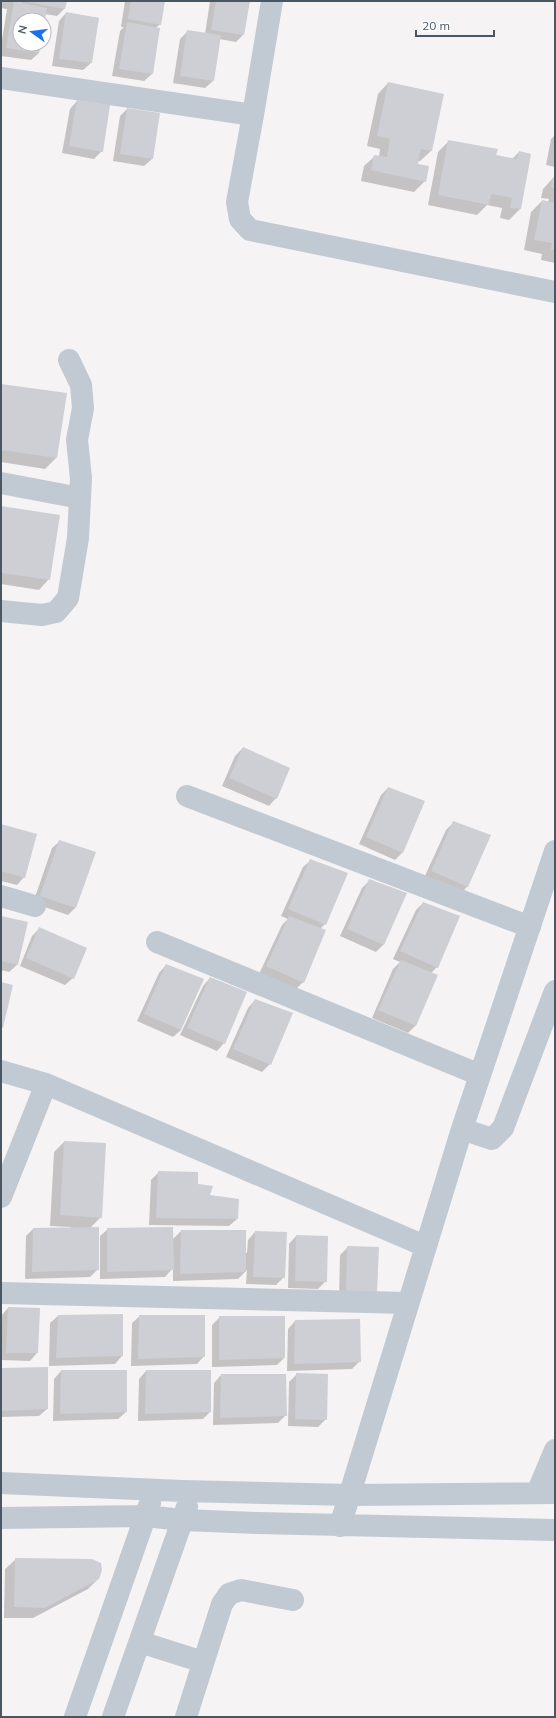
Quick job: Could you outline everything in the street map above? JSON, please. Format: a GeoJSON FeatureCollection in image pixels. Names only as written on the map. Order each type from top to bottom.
{"type":"FeatureCollection","features":[{"type":"Feature","properties":{"kind":"street"},"geometry":{"type":"LineString","coordinates":[[272,1],[237,202],[240,219],[250,230],[555,292]]}},
{"type":"Feature","properties":{"kind":"street"},"geometry":{"type":"LineString","coordinates":[[1,78],[253,115]]}},
{"type":"Feature","properties":{"kind":"street"},"geometry":{"type":"LineString","coordinates":[[1,611],[42,615],[56,612],[68,598],[78,538],[81,478],[77,440],[83,408],[82,385],[69,360]]}},
{"type":"Feature","properties":{"kind":"street"},"geometry":{"type":"LineString","coordinates":[[1,482],[80,498]]}},
{"type":"Feature","properties":{"kind":"street"},"geometry":{"type":"LineString","coordinates":[[187,796],[530,927]]}},
{"type":"Feature","properties":{"kind":"street"},"geometry":{"type":"LineString","coordinates":[[340,1526],[462,1129],[555,851]]}},
{"type":"Feature","properties":{"kind":"street"},"geometry":{"type":"LineString","coordinates":[[1,896],[35,906]]}},
{"type":"Feature","properties":{"kind":"street"},"geometry":{"type":"LineString","coordinates":[[157,942],[480,1075]]}},
{"type":"Feature","properties":{"kind":"street"},"geometry":{"type":"LineString","coordinates":[[462,1129],[492,1139],[503,1128],[555,991]]}},
{"type":"Feature","properties":{"kind":"street"},"geometry":{"type":"LineString","coordinates":[[1,1071],[46,1084],[425,1246]]}},
{"type":"Feature","properties":{"kind":"street"},"geometry":{"type":"LineString","coordinates":[[1,1196],[46,1084]]}},
{"type":"Feature","properties":{"kind":"street"},"geometry":{"type":"LineString","coordinates":[[1,1293],[408,1303]]}},
{"type":"Feature","properties":{"kind":"street"},"geometry":{"type":"LineString","coordinates":[[1,1483],[155,1490],[350,1495],[546,1493],[555,1450]]}},
{"type":"Feature","properties":{"kind":"street"},"geometry":{"type":"LineString","coordinates":[[75,1717],[155,1490]]}},
{"type":"Feature","properties":{"kind":"street"},"geometry":{"type":"LineString","coordinates":[[113,1717],[183,1520],[191,1491]]}},
{"type":"Feature","properties":{"kind":"street"},"geometry":{"type":"LineString","coordinates":[[1,1518],[145,1516],[183,1520],[340,1526],[555,1530]]}},
{"type":"Feature","properties":{"kind":"street"},"geometry":{"type":"LineString","coordinates":[[186,1717],[222,1604],[229,1594],[241,1590],[293,1600]]}},
{"type":"Feature","properties":{"kind":"street"},"geometry":{"type":"LineString","coordinates":[[140,1642],[203,1662]]}},
{"type":"Feature","properties":{"kind":"building"},"geometry":{"type":"Polygon","coordinates":[[[14,1],[47,8],[46,12],[12,12],[14,1]]]}},
{"type":"Feature","properties":{"kind":"building"},"geometry":{"type":"Polygon","coordinates":[[[27,1],[67,1],[65,9],[27,1]]]}},
{"type":"Feature","properties":{"kind":"building"},"geometry":{"type":"Polygon","coordinates":[[[131,1],[165,1],[161,25],[128,19],[131,1]]]}},
{"type":"Feature","properties":{"kind":"building"},"geometry":{"type":"Polygon","coordinates":[[[216,1],[250,1],[244,35],[211,30],[216,1]]]}},
{"type":"Feature","properties":{"kind":"building"},"geometry":{"type":"Polygon","coordinates":[[[66,12],[99,18],[92,63],[59,59],[66,12]]]}},
{"type":"Feature","properties":{"kind":"building"},"geometry":{"type":"Polygon","coordinates":[[[12,13],[12,49],[6,48],[12,13]]]}},
{"type":"Feature","properties":{"kind":"building"},"geometry":{"type":"Polygon","coordinates":[[[127,22],[160,28],[153,74],[119,69],[127,22]]]}},
{"type":"Feature","properties":{"kind":"building"},"geometry":{"type":"Polygon","coordinates":[[[187,30],[221,35],[214,81],[180,76],[187,30]]]}},
{"type":"Feature","properties":{"kind":"building"},"geometry":{"type":"Polygon","coordinates":[[[388,82],[444,94],[432,151],[421,149],[418,164],[429,166],[426,182],[371,170],[374,155],[387,157],[390,139],[377,136],[388,82]]]}},
{"type":"Feature","properties":{"kind":"building"},"geometry":{"type":"Polygon","coordinates":[[[77,100],[110,105],[103,152],[69,146],[77,100]]]}},
{"type":"Feature","properties":{"kind":"building"},"geometry":{"type":"Polygon","coordinates":[[[127,108],[160,113],[153,159],[120,154],[127,108]]]}},
{"type":"Feature","properties":{"kind":"building"},"geometry":{"type":"Polygon","coordinates":[[[448,140],[498,149],[496,155],[517,159],[519,151],[531,154],[521,209],[510,208],[512,198],[491,194],[489,205],[438,195],[448,140]]]}},
{"type":"Feature","properties":{"kind":"building"},"geometry":{"type":"Polygon","coordinates":[[[553,177],[555,178],[555,188],[551,187],[553,177]]]}},
{"type":"Feature","properties":{"kind":"building"},"geometry":{"type":"Polygon","coordinates":[[[542,200],[555,203],[555,250],[551,250],[552,243],[534,240],[542,200]]]}},
{"type":"Feature","properties":{"kind":"building"},"geometry":{"type":"Polygon","coordinates":[[[1,384],[67,393],[57,458],[1,450],[1,384]]]}},
{"type":"Feature","properties":{"kind":"building"},"geometry":{"type":"Polygon","coordinates":[[[1,506],[60,515],[50,580],[1,573],[1,506]]]}},
{"type":"Feature","properties":{"kind":"building"},"geometry":{"type":"Polygon","coordinates":[[[243,747],[290,768],[277,799],[229,778],[243,747]]]}},
{"type":"Feature","properties":{"kind":"building"},"geometry":{"type":"Polygon","coordinates":[[[388,787],[425,801],[403,853],[366,837],[388,787]]]}},
{"type":"Feature","properties":{"kind":"building"},"geometry":{"type":"Polygon","coordinates":[[[453,821],[491,835],[468,887],[431,871],[453,821]]]}},
{"type":"Feature","properties":{"kind":"building"},"geometry":{"type":"Polygon","coordinates":[[[1,824],[37,834],[25,878],[1,871],[1,824]]]}},
{"type":"Feature","properties":{"kind":"building"},"geometry":{"type":"Polygon","coordinates":[[[59,840],[96,852],[76,908],[40,896],[59,840]]]}},
{"type":"Feature","properties":{"kind":"building"},"geometry":{"type":"Polygon","coordinates":[[[310,859],[348,873],[326,925],[288,909],[310,859]]]}},
{"type":"Feature","properties":{"kind":"building"},"geometry":{"type":"Polygon","coordinates":[[[369,879],[407,893],[384,945],[347,929],[369,879]]]}},
{"type":"Feature","properties":{"kind":"building"},"geometry":{"type":"Polygon","coordinates":[[[423,902],[460,916],[438,968],[400,951],[423,902]]]}},
{"type":"Feature","properties":{"kind":"building"},"geometry":{"type":"Polygon","coordinates":[[[1,916],[28,922],[18,965],[1,961],[1,916]]]}},
{"type":"Feature","properties":{"kind":"building"},"geometry":{"type":"Polygon","coordinates":[[[289,916],[326,930],[304,983],[266,966],[289,916]]]}},
{"type":"Feature","properties":{"kind":"building"},"geometry":{"type":"Polygon","coordinates":[[[39,927],[87,948],[74,979],[26,958],[39,927]]]}},
{"type":"Feature","properties":{"kind":"building"},"geometry":{"type":"Polygon","coordinates":[[[401,960],[438,975],[416,1026],[378,1010],[401,960]]]}},
{"type":"Feature","properties":{"kind":"building"},"geometry":{"type":"Polygon","coordinates":[[[166,964],[204,979],[181,1030],[144,1014],[166,964]]]}},
{"type":"Feature","properties":{"kind":"building"},"geometry":{"type":"Polygon","coordinates":[[[210,977],[247,992],[225,1044],[187,1028],[210,977]]]}},
{"type":"Feature","properties":{"kind":"building"},"geometry":{"type":"Polygon","coordinates":[[[1,982],[13,985],[3,1028],[1,1027],[1,982]]]}},
{"type":"Feature","properties":{"kind":"building"},"geometry":{"type":"Polygon","coordinates":[[[255,999],[293,1013],[271,1065],[233,1049],[255,999]]]}},
{"type":"Feature","properties":{"kind":"building"},"geometry":{"type":"Polygon","coordinates":[[[64,1141],[106,1143],[102,1218],[60,1215],[64,1141]]]}},
{"type":"Feature","properties":{"kind":"building"},"geometry":{"type":"Polygon","coordinates":[[[158,1171],[198,1172],[198,1184],[213,1186],[210,1195],[239,1199],[238,1219],[156,1218],[158,1171]]]}},
{"type":"Feature","properties":{"kind":"building"},"geometry":{"type":"Polygon","coordinates":[[[99,1227],[99,1270],[32,1272],[33,1228],[99,1227]]]}},
{"type":"Feature","properties":{"kind":"building"},"geometry":{"type":"Polygon","coordinates":[[[173,1227],[174,1270],[107,1272],[107,1228],[173,1227]]]}},
{"type":"Feature","properties":{"kind":"building"},"geometry":{"type":"Polygon","coordinates":[[[181,1230],[246,1230],[246,1272],[180,1274],[181,1230]]]}},
{"type":"Feature","properties":{"kind":"building"},"geometry":{"type":"Polygon","coordinates":[[[255,1231],[287,1232],[285,1278],[253,1277],[255,1231]]]}},
{"type":"Feature","properties":{"kind":"building"},"geometry":{"type":"Polygon","coordinates":[[[296,1235],[328,1236],[327,1282],[295,1281],[296,1235]]]}},
{"type":"Feature","properties":{"kind":"building"},"geometry":{"type":"Polygon","coordinates":[[[347,1246],[379,1247],[377,1293],[346,1292],[347,1246]]]}},
{"type":"Feature","properties":{"kind":"building"},"geometry":{"type":"Polygon","coordinates":[[[8,1307],[40,1308],[38,1353],[6,1353],[8,1307]]]}},
{"type":"Feature","properties":{"kind":"building"},"geometry":{"type":"Polygon","coordinates":[[[123,1314],[123,1356],[56,1358],[58,1315],[123,1314]]]}},
{"type":"Feature","properties":{"kind":"building"},"geometry":{"type":"Polygon","coordinates":[[[139,1315],[205,1315],[205,1357],[138,1359],[139,1315]]]}},
{"type":"Feature","properties":{"kind":"building"},"geometry":{"type":"Polygon","coordinates":[[[219,1316],[285,1316],[285,1358],[219,1360],[219,1316]]]}},
{"type":"Feature","properties":{"kind":"building"},"geometry":{"type":"Polygon","coordinates":[[[360,1319],[361,1362],[294,1364],[295,1320],[360,1319]]]}},
{"type":"Feature","properties":{"kind":"building"},"geometry":{"type":"Polygon","coordinates":[[[48,1367],[48,1409],[1,1411],[1,1368],[48,1367]]]}},
{"type":"Feature","properties":{"kind":"building"},"geometry":{"type":"Polygon","coordinates":[[[61,1370],[127,1370],[127,1412],[60,1414],[61,1370]]]}},
{"type":"Feature","properties":{"kind":"building"},"geometry":{"type":"Polygon","coordinates":[[[146,1370],[211,1370],[211,1412],[145,1414],[146,1370]]]}},
{"type":"Feature","properties":{"kind":"building"},"geometry":{"type":"Polygon","coordinates":[[[296,1373],[328,1374],[327,1420],[295,1419],[296,1373]]]}},
{"type":"Feature","properties":{"kind":"building"},"geometry":{"type":"Polygon","coordinates":[[[221,1374],[286,1374],[287,1416],[220,1418],[221,1374]]]}},
{"type":"Feature","properties":{"kind":"building"},"geometry":{"type":"Polygon","coordinates":[[[15,1558],[92,1559],[101,1563],[102,1570],[99,1579],[45,1608],[14,1607],[15,1558]]]}}]}
